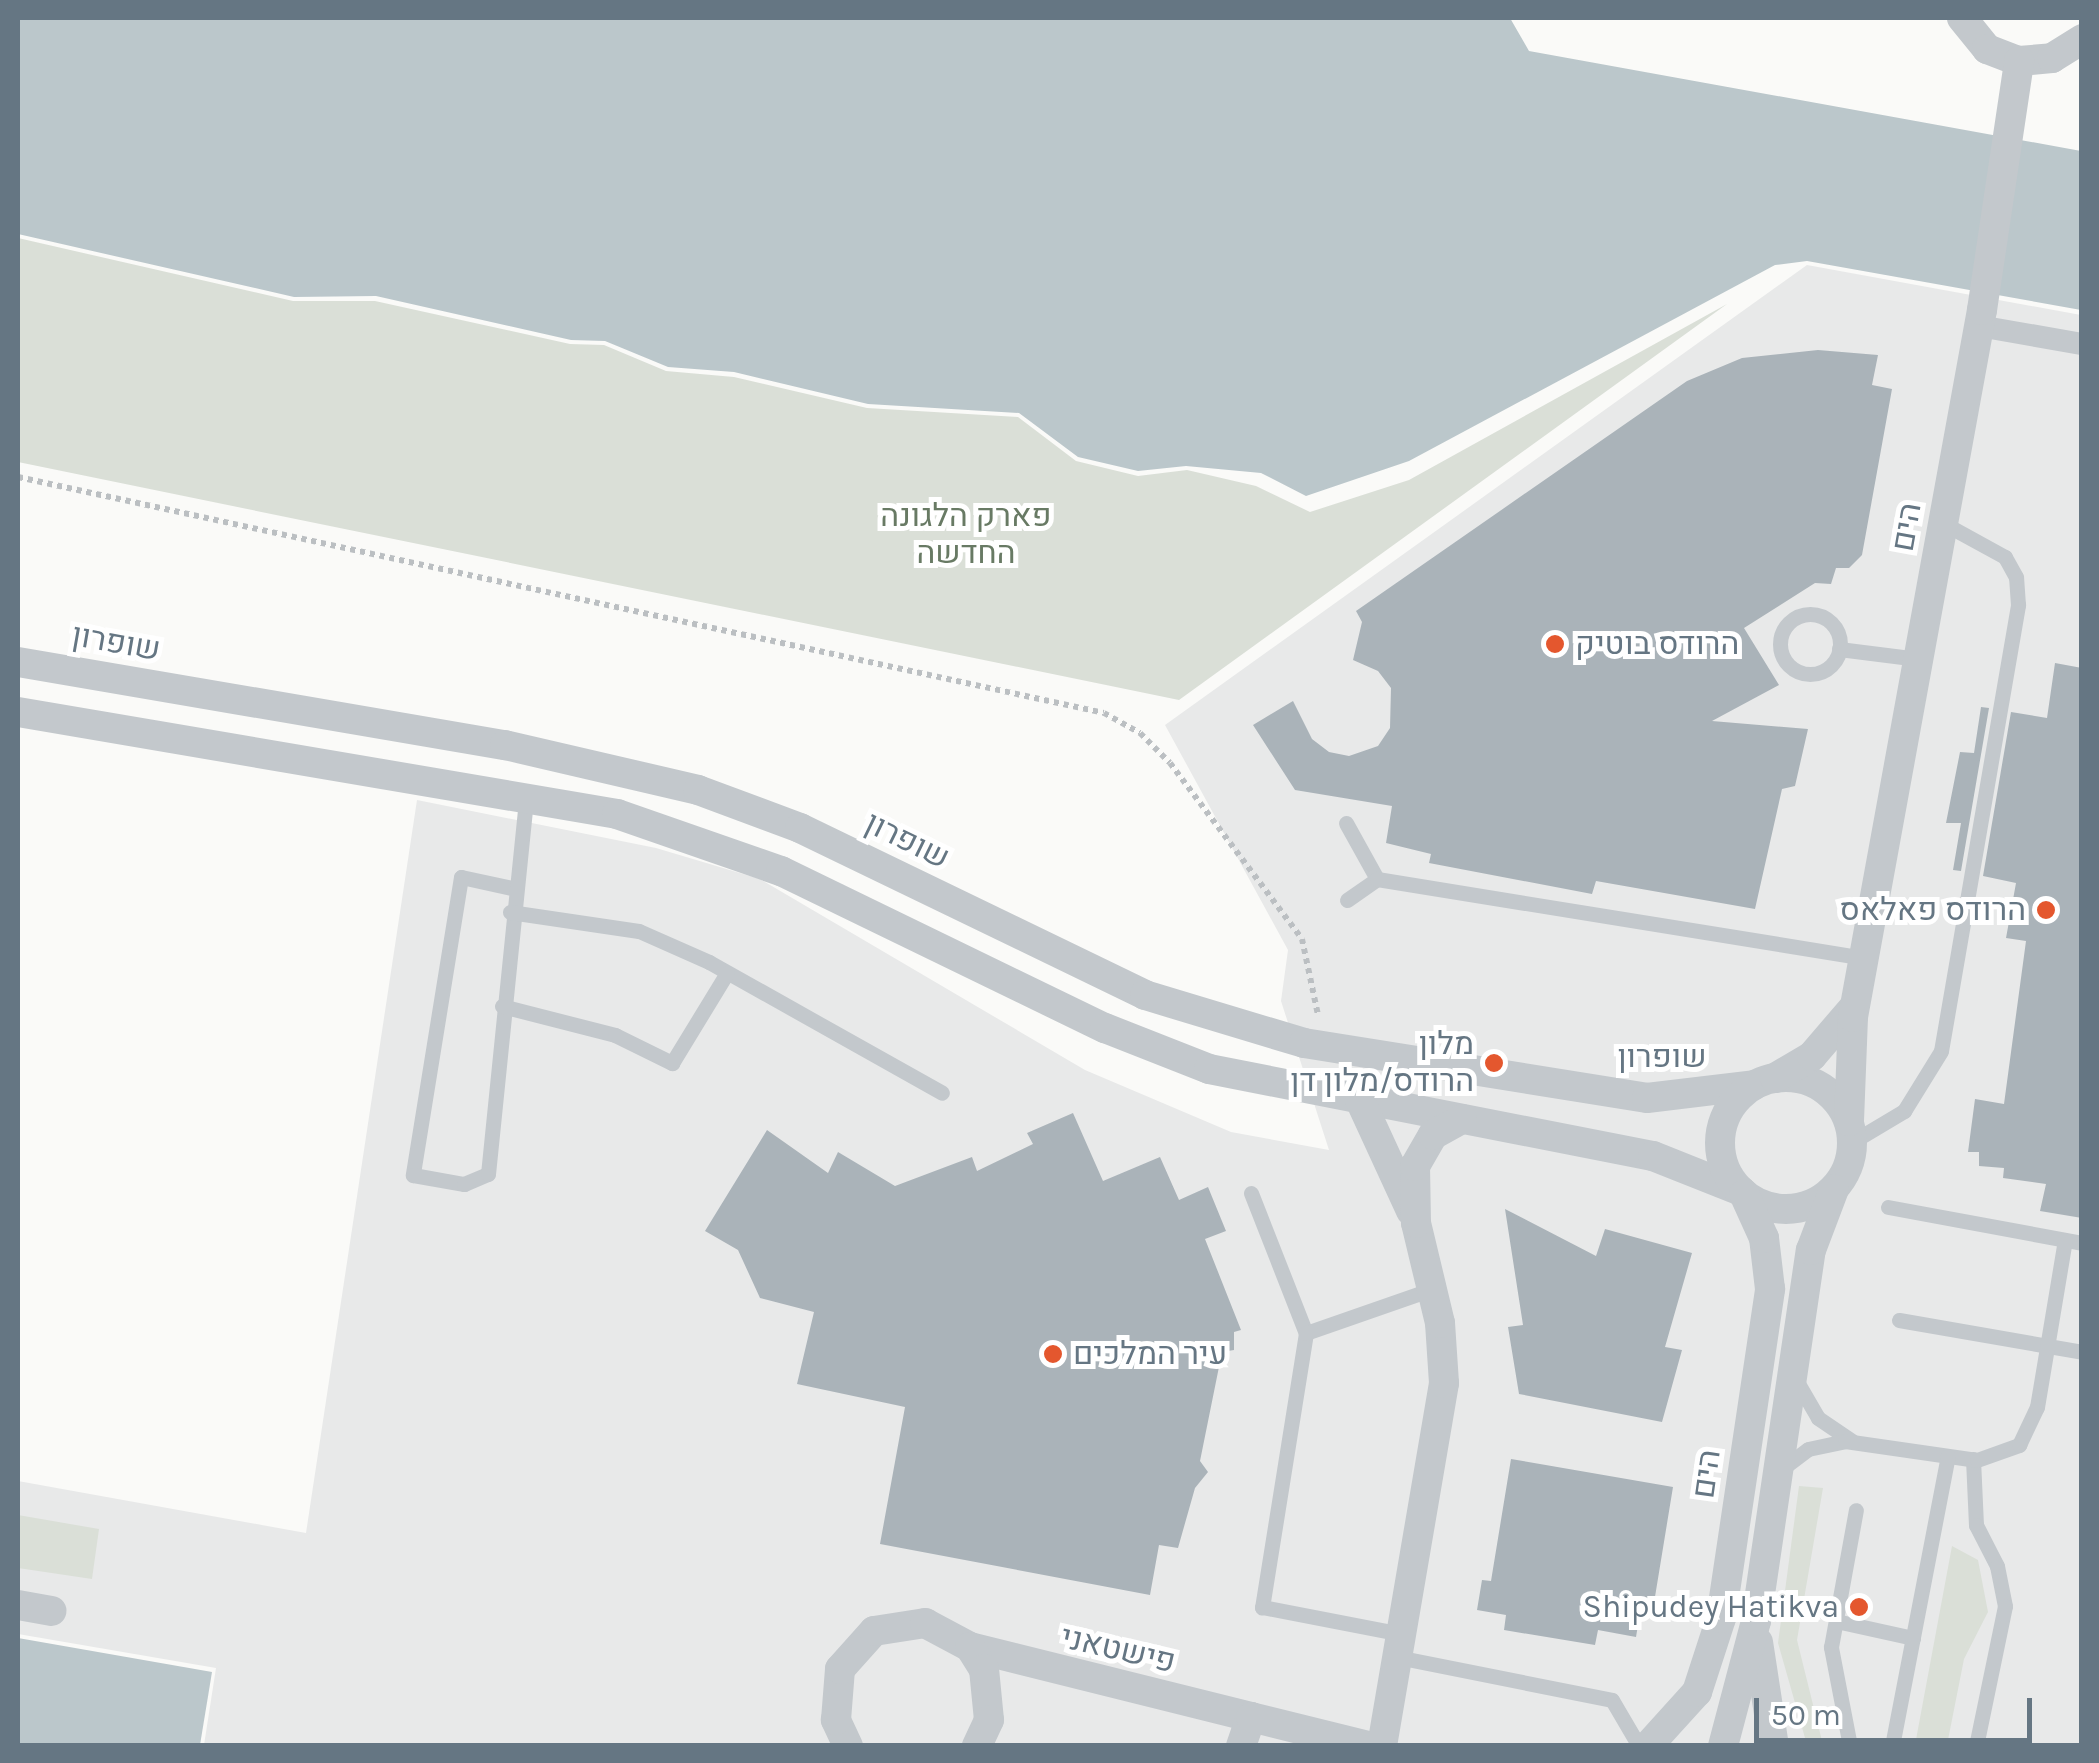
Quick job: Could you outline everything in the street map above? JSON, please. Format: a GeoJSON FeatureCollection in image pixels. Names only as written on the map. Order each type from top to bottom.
{"type":"FeatureCollection","features":[{"type":"Feature","properties":{"kind":"street"},"geometry":{"type":"LineString","coordinates":[[1960,20],[1987,49],[2019,61],[2052,58],[2080,42]]}},
{"type":"Feature","properties":{"kind":"street","name":"הים"},"geometry":{"type":"LineString","coordinates":[[1850,1132],[1856,1005],[1980,318],[2019,61]]}},
{"type":"Feature","properties":{"kind":"street"},"geometry":{"type":"LineString","coordinates":[[1980,318],[2082,344]]}},
{"type":"Feature","properties":{"kind":"street","name":"שופרון"},"geometry":{"type":"LineString","coordinates":[[18,662],[636,771],[800,828],[1145,995],[1320,1046],[1646,1098],[1764,1081]]}},
{"type":"Feature","properties":{"kind":"street"},"geometry":{"type":"LineString","coordinates":[[18,712],[616,814],[765,865],[1105,1028],[1208,1069],[1653,1156],[1787,1210],[1808,1206],[1834,1189]]}},
{"type":"Feature","properties":{"kind":"street"},"geometry":{"type":"LineString","coordinates":[[1742,1193],[1724,1165],[1720,1133],[1732,1105],[1764,1081],[1812,1056],[1856,1005]]}},
{"type":"Feature","properties":{"kind":"street"},"geometry":{"type":"LineString","coordinates":[[1723,1746],[1756,1614],[1813,1238],[1850,1163],[1850,1132],[1816,1083],[1764,1081]]}},
{"type":"Feature","properties":{"kind":"street"},"geometry":{"type":"LineString","coordinates":[[1360,1100],[1416,1223],[1444,1353],[1443,1404],[1382,1746]]}},
{"type":"Feature","properties":{"kind":"street"},"geometry":{"type":"LineString","coordinates":[[1416,1223],[1419,1155],[1433,1135],[1462,1118]]}},
{"type":"Feature","properties":{"kind":"street","name":"הים"},"geometry":{"type":"LineString","coordinates":[[1648,1746],[1697,1692],[1721,1618],[1770,1289],[1764,1238],[1742,1193]]}},
{"type":"Feature","properties":{"kind":"street"},"geometry":{"type":"LineString","coordinates":[[18,1605],[50,1611]]}},
{"type":"Feature","properties":{"kind":"street"},"geometry":{"type":"LineString","coordinates":[[1756,1614],[1774,1746]]}},
{"type":"Feature","properties":{"kind":"street","name":"פישטאני"},"geometry":{"type":"LineString","coordinates":[[848,1746],[834,1694],[854,1648],[874,1632],[925,1623],[970,1647],[1246,1731],[1368,1746]]}},
{"type":"Feature","properties":{"kind":"street"},"geometry":{"type":"LineString","coordinates":[[970,1647],[990,1694],[977,1746]]}},
{"type":"Feature","properties":{"kind":"lane"},"geometry":{"type":"LineString","coordinates":[[1850,1132],[1904,1111],[1941,1050],[2018,605],[2016,576],[2006,557],[1943,523]]}},
{"type":"Feature","properties":{"kind":"lane"},"geometry":{"type":"LineString","coordinates":[[1839,649],[1918,659]]}},
{"type":"Feature","properties":{"kind":"lane"},"geometry":{"type":"LineString","coordinates":[[512,888],[460,877],[413,1175],[464,1184],[488,1174],[512,888],[526,798]]}},
{"type":"Feature","properties":{"kind":"lane"},"geometry":{"type":"LineString","coordinates":[[1346,824],[1377,879]]}},
{"type":"Feature","properties":{"kind":"lane"},"geometry":{"type":"LineString","coordinates":[[1347,900],[1377,879],[1864,958]]}},
{"type":"Feature","properties":{"kind":"lane"},"geometry":{"type":"LineString","coordinates":[[510,912],[639,931],[727,972],[942,1093]]}},
{"type":"Feature","properties":{"kind":"lane"},"geometry":{"type":"LineString","coordinates":[[502,1006],[616,1034],[672,1063],[727,972]]}},
{"type":"Feature","properties":{"kind":"lane"},"geometry":{"type":"LineString","coordinates":[[1251,1192],[1306,1333],[1262,1608],[1612,1700],[1639,1746]]}},
{"type":"Feature","properties":{"kind":"lane"},"geometry":{"type":"LineString","coordinates":[[1776,1480],[1808,1449],[1852,1441],[1973,1459],[2004,1455],[2024,1438],[2073,1241],[1888,1207]]}},
{"type":"Feature","properties":{"kind":"lane"},"geometry":{"type":"LineString","coordinates":[[1306,1333],[1432,1289]]}},
{"type":"Feature","properties":{"kind":"lane"},"geometry":{"type":"LineString","coordinates":[[1900,1320],[2082,1352]]}},
{"type":"Feature","properties":{"kind":"lane"},"geometry":{"type":"LineString","coordinates":[[1792,1372],[1813,1412],[1852,1441]]}},
{"type":"Feature","properties":{"kind":"lane"},"geometry":{"type":"LineString","coordinates":[[1892,1746],[1948,1456]]}},
{"type":"Feature","properties":{"kind":"lane"},"geometry":{"type":"LineString","coordinates":[[1973,1459],[1976,1525],[1996,1566],[2005,1606],[1976,1746]]}},
{"type":"Feature","properties":{"kind":"lane"},"geometry":{"type":"LineString","coordinates":[[1850,1746],[1831,1647],[1856,1510]]}},
{"type":"Feature","properties":{"kind":"lane"},"geometry":{"type":"LineString","coordinates":[[1836,1621],[1913,1638]]}},
{"type":"Feature","properties":{"kind":"path"},"geometry":{"type":"LineString","coordinates":[[18,476],[1104,714],[1140,733],[1170,763],[1302,939],[1320,1046]]}},
{"type":"Feature","properties":{"kind":"shaded area"},"geometry":{"type":"Polygon","coordinates":[[[18,18],[1510,18],[1529,51],[2081,151],[2081,310],[1807,261],[1775,265],[1409,461],[1306,496],[1261,473],[1186,466],[1138,471],[1078,457],[1019,413],[868,404],[734,372],[668,367],[605,341],[571,340],[376,296],[294,297],[18,234],[18,18]]]}},
{"type":"Feature","properties":{"kind":"shaded area"},"geometry":{"type":"Polygon","coordinates":[[[1807,265],[2081,315],[2081,1745],[204,1745],[216,1668],[18,1634],[18,1481],[306,1533],[417,800],[656,848],[760,879],[1085,1070],[1231,1132],[1329,1150],[1281,1001],[1288,950],[1165,725],[1807,265]]]}},
{"type":"Feature","properties":{"kind":"shaded area"},"geometry":{"type":"Polygon","coordinates":[[[18,1638],[212,1672],[200,1745],[18,1745],[18,1638]]]}},
{"type":"Feature","properties":{"kind":"green space","name":"פארק הלגונה החדשה"},"geometry":{"type":"Polygon","coordinates":[[[18,238],[293,301],[375,301],[570,344],[604,345],[666,371],[734,377],[867,408],[1018,417],[1076,461],[1138,476],[1187,470],[1256,486],[1310,512],[1409,480],[1727,304],[1179,700],[18,462],[18,238]]]}},
{"type":"Feature","properties":{"kind":"green space"},"geometry":{"type":"Polygon","coordinates":[[[1799,1486],[1823,1488],[1797,1640],[1823,1745],[1807,1745],[1778,1643],[1799,1486]]]}},
{"type":"Feature","properties":{"kind":"green space"},"geometry":{"type":"Polygon","coordinates":[[[18,1515],[99,1529],[92,1579],[18,1568],[18,1515]]]}},
{"type":"Feature","properties":{"kind":"green space"},"geometry":{"type":"Polygon","coordinates":[[[1952,1546],[1978,1560],[1988,1612],[1964,1659],[1947,1745],[1915,1745],[1952,1546]]]}},
{"type":"Feature","properties":{"kind":"building","name":"הרודס בוטיק"},"geometry":{"type":"Polygon","coordinates":[[[1818,350],[1878,355],[1872,385],[1892,389],[1862,555],[1849,568],[1836,568],[1831,584],[1815,583],[1744,628],[1779,685],[1712,721],[1808,729],[1795,786],[1782,789],[1755,909],[1596,881],[1592,894],[1429,863],[1431,854],[1386,843],[1392,806],[1295,790],[1253,725],[1293,701],[1312,739],[1329,752],[1349,756],[1378,746],[1390,728],[1391,688],[1378,671],[1353,660],[1362,622],[1356,611],[1687,381],[1742,358],[1818,350]]]}},
{"type":"Feature","properties":{"kind":"building","name":"הרודס פאלאס"},"geometry":{"type":"Polygon","coordinates":[[[2055,663],[2082,668],[2082,1218],[2040,1211],[2046,1184],[2003,1178],[2004,1168],[1979,1166],[1979,1152],[1968,1152],[1975,1099],[2004,1104],[2026,941],[2006,938],[2016,883],[1983,876],[2011,712],[2047,718],[2055,663]]]}},
{"type":"Feature","properties":{"kind":"building"},"geometry":{"type":"Polygon","coordinates":[[[1981,707],[1989,708],[1961,871],[1953,870],[1961,823],[1946,823],[1960,752],[1974,753],[1981,707]]]}},
{"type":"Feature","properties":{"kind":"building","name":"עיר המלכים"},"geometry":{"type":"Polygon","coordinates":[[[1073,1113],[1103,1181],[1160,1157],[1179,1200],[1208,1187],[1226,1231],[1205,1239],[1241,1330],[1234,1332],[1234,1350],[1222,1352],[1200,1461],[1208,1472],[1195,1488],[1178,1548],[1159,1545],[1150,1595],[880,1544],[905,1407],[797,1384],[814,1312],[760,1298],[738,1250],[705,1231],[767,1130],[828,1173],[838,1152],[895,1186],[972,1157],[977,1171],[1033,1144],[1027,1133],[1073,1113]]]}},
{"type":"Feature","properties":{"kind":"building"},"geometry":{"type":"Polygon","coordinates":[[[1505,1209],[1596,1256],[1605,1229],[1692,1253],[1665,1347],[1682,1350],[1662,1422],[1519,1394],[1508,1327],[1523,1325],[1505,1209]]]}},
{"type":"Feature","properties":{"kind":"building"},"geometry":{"type":"Polygon","coordinates":[[[1511,1459],[1673,1487],[1653,1609],[1641,1607],[1636,1637],[1598,1630],[1595,1645],[1504,1630],[1506,1615],[1477,1610],[1482,1580],[1491,1581],[1511,1459]]]}},
{"type":"Feature","properties":{"kind":"place","name":"הרודס בוטיק"},"geometry":{"type":"Point","coordinates":[1555,644]}},
{"type":"Feature","properties":{"kind":"place","name":"הרודס פאלאס"},"geometry":{"type":"Point","coordinates":[2046,910]}},
{"type":"Feature","properties":{"kind":"place","name":"מלון הרודס/מלון דן"},"geometry":{"type":"Point","coordinates":[1494,1063]}},
{"type":"Feature","properties":{"kind":"place","name":"עיר המלכים"},"geometry":{"type":"Point","coordinates":[1053,1354]}},
{"type":"Feature","properties":{"kind":"place","name":"Shipudey Hatikva"},"geometry":{"type":"Point","coordinates":[1859,1607]}}]}
